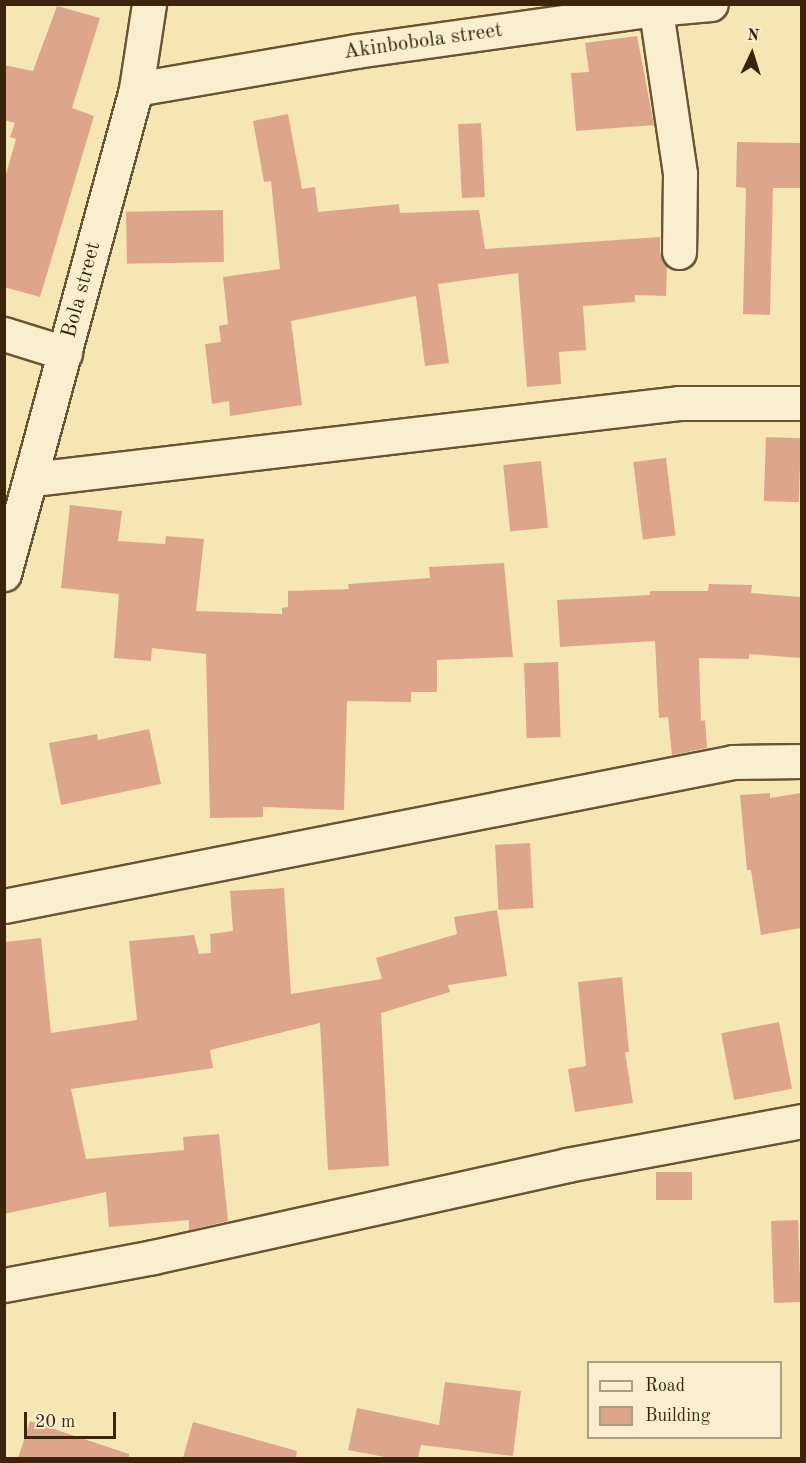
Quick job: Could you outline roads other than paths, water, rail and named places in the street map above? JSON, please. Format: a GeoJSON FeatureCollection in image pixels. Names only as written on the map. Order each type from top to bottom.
{"type":"FeatureCollection","features":[{"type":"Feature","properties":{"kind":"street","name":"Bola street"},"geometry":{"type":"LineString","coordinates":[[4,574],[33,479],[136,89],[149,4]]}},
{"type":"Feature","properties":{"kind":"street","name":"Akinbobola street"},"geometry":{"type":"LineString","coordinates":[[136,89],[356,51],[655,7],[711,4]]}},
{"type":"Feature","properties":{"kind":"street"},"geometry":{"type":"LineString","coordinates":[[655,7],[680,174],[679,252]]}},
{"type":"Feature","properties":{"kind":"street"},"geometry":{"type":"LineString","coordinates":[[4,334],[65,353]]}},
{"type":"Feature","properties":{"kind":"street"},"geometry":{"type":"LineString","coordinates":[[33,479],[679,403],[801,403]]}},
{"type":"Feature","properties":{"kind":"street"},"geometry":{"type":"LineString","coordinates":[[4,906],[733,762],[801,761]]}},
{"type":"Feature","properties":{"kind":"street"},"geometry":{"type":"LineString","coordinates":[[4,1285],[164,1254],[567,1165],[801,1122]]}}]}
